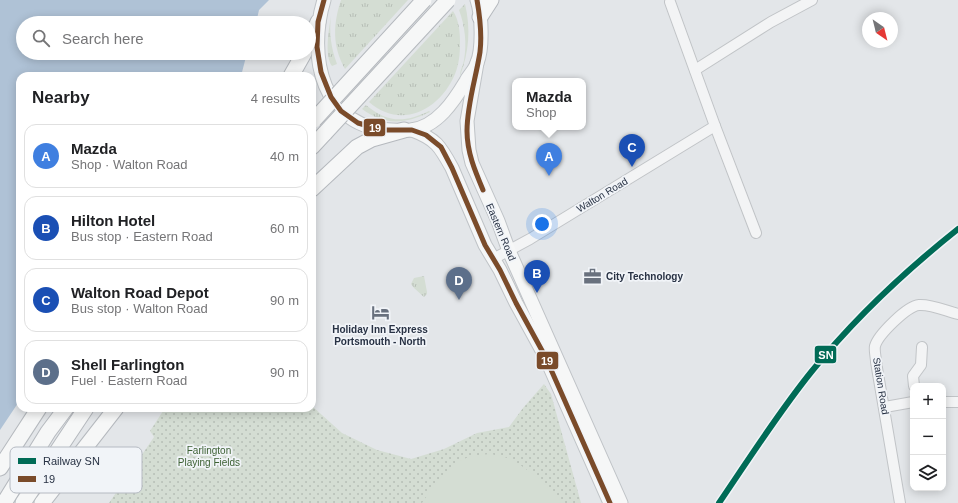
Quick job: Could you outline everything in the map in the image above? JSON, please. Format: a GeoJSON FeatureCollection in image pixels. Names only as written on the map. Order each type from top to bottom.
{"type":"FeatureCollection","features":[{"type":"Feature","properties":{"kind":"highway"},"geometry":{"type":"LineString","coordinates":[[316,118],[424,0]]}},
{"type":"Feature","properties":{"kind":"highway"},"geometry":{"type":"LineString","coordinates":[[316,143],[448,0]]}},
{"type":"Feature","properties":{"kind":"highway"},"geometry":{"type":"LineString","coordinates":[[480,17],[491,0]]}},
{"type":"Feature","properties":{"kind":"highway"},"geometry":{"type":"LineString","coordinates":[[316,27],[318,22]]}},
{"type":"Feature","properties":{"kind":"highway"},"geometry":{"type":"LineString","coordinates":[[293,72],[300,60]]}},
{"type":"Feature","properties":{"kind":"highway"},"geometry":{"type":"LineString","coordinates":[[316,185],[357,146],[372,139],[408,130]]}},
{"type":"Feature","properties":{"kind":"highway"},"geometry":{"type":"LineString","coordinates":[[14,447],[36,412]]}},
{"type":"Feature","properties":{"kind":"highway"},"geometry":{"type":"LineString","coordinates":[[39,447],[63,412]]}},
{"type":"Feature","properties":{"kind":"highway"},"geometry":{"type":"LineString","coordinates":[[60,447],[83,412]]}},
{"type":"Feature","properties":{"kind":"highway"},"geometry":{"type":"LineString","coordinates":[[86,447],[113,412]]}},
{"type":"Feature","properties":{"kind":"highway"},"geometry":{"type":"LineString","coordinates":[[0,468],[10,453]]}},
{"type":"Feature","properties":{"kind":"highway"},"geometry":{"type":"LineString","coordinates":[[4,503],[10,493]]}},
{"type":"Feature","properties":{"kind":"highway"},"geometry":{"type":"LineString","coordinates":[[23,503],[30,493]]}},
{"type":"Feature","properties":{"kind":"highway"},"geometry":{"type":"LineString","coordinates":[[42,503],[50,493]]}},
{"type":"Feature","properties":{"kind":"main road"},"geometry":{"type":"LineString","coordinates":[[324,0],[318,22],[317,47],[319,63],[327,90],[336,105],[358,123],[382,130],[408,130],[429,123],[442,114],[454,100],[477,63]]}},
{"type":"Feature","properties":{"kind":"main road","name":"Eastern Road"},"geometry":{"type":"LineString","coordinates":[[477,0],[480,17],[480,50],[467,121],[469,150],[472,163],[498,221],[509,251],[621,503]]}},
{"type":"Feature","properties":{"kind":"main road","name":"Eastern Road"},"geometry":{"type":"LineString","coordinates":[[408,130],[426,135],[432,139],[446,156],[479,231],[545,356],[610,503]]}},
{"type":"Feature","properties":{"kind":"street"},"geometry":{"type":"LineString","coordinates":[[695,70],[771,22],[812,0]]}},
{"type":"Feature","properties":{"kind":"street"},"geometry":{"type":"LineString","coordinates":[[670,2],[756,233]]}},
{"type":"Feature","properties":{"kind":"street","name":"Walton Road"},"geometry":{"type":"LineString","coordinates":[[493,259],[530,239],[715,126]]}},
{"type":"Feature","properties":{"kind":"street","name":"Station Road"},"geometry":{"type":"LineString","coordinates":[[900,503],[875,347],[880,338],[906,310],[918,305],[930,306],[958,314]]}},
{"type":"Feature","properties":{"kind":"street"},"geometry":{"type":"LineString","coordinates":[[914,383],[913,376],[921,365],[922,347]]}},
{"type":"Feature","properties":{"kind":"street"},"geometry":{"type":"LineString","coordinates":[[946,402],[958,402]]}},
{"type":"Feature","properties":{"kind":"street"},"geometry":{"type":"LineString","coordinates":[[884,407],[910,403]]}},
{"type":"Feature","properties":{"kind":"green space"},"geometry":{"type":"Polygon","coordinates":[[[341,0],[408,0],[345,69],[338,52],[335,35],[336,18],[341,0]]]}},
{"type":"Feature","properties":{"kind":"green space"},"geometry":{"type":"Polygon","coordinates":[[[465,4],[468,22],[468,40],[463,67],[460,76],[465,54],[465,41],[464,29],[459,10],[465,4]]]}},
{"type":"Feature","properties":{"kind":"green space"},"geometry":{"type":"Polygon","coordinates":[[[453,11],[457,18],[459,30],[459,59],[455,74],[440,98],[430,106],[418,112],[406,115],[394,114],[381,110],[369,102],[453,11]]]}},
{"type":"Feature","properties":{"kind":"green space"},"geometry":{"type":"Polygon","coordinates":[[[331,16],[331,40],[337,64],[332,66],[328,56],[328,34],[331,16]]]}},
{"type":"Feature","properties":{"kind":"green space"},"geometry":{"type":"Polygon","coordinates":[[[366,105],[382,115],[396,119],[412,118],[429,111],[430,112],[404,121],[387,121],[370,115],[362,109],[366,105]]]}},
{"type":"Feature","properties":{"kind":"green space"},"geometry":{"type":"Polygon","coordinates":[[[424,276],[427,294],[424,297],[411,284],[414,278],[424,276]]]}},
{"type":"Feature","properties":{"kind":"green space","name":"Farlington Playing Fields"},"geometry":{"type":"Polygon","coordinates":[[[544,384],[551,394],[581,503],[109,503],[116,493],[142,493],[142,455],[154,437],[150,431],[162,412],[316,412],[316,410],[342,433],[377,450],[411,459],[444,449],[477,433],[509,427],[544,384]]]}},
{"type":"Feature","properties":{"kind":"green space"},"geometry":{"type":"Polygon","coordinates":[[[491,454],[510,459],[518,463],[547,486],[561,503],[422,503],[442,476],[461,460],[477,455],[491,454]]]}},
{"type":"Feature","properties":{"kind":"water"},"geometry":{"type":"Polygon","coordinates":[[[0,0],[269,0],[259,10],[258,16],[16,16],[16,60],[245,60],[242,72],[16,72],[16,406],[0,430],[0,0]]]}},
{"type":"Feature","properties":{"kind":"rail line","name":"SN"},"geometry":{"type":"LineString","coordinates":[[719,503],[787,403],[828,351],[845,332],[899,279],[958,229]]}},
{"type":"Feature","properties":{"kind":"transit line","name":"19"},"geometry":{"type":"LineString","coordinates":[[324,0],[318,22],[317,47],[321,72],[331,97],[341,111],[358,123],[382,130],[412,130],[426,135],[441,147],[452,168],[485,245],[500,270],[545,356],[610,503]]}},
{"type":"Feature","properties":{"kind":"transit line","name":"19"},"geometry":{"type":"LineString","coordinates":[[477,0],[481,46],[468,111],[467,139],[474,169],[483,190]]}},
{"type":"Feature","properties":{"kind":"place","name":"Walton Road Depot"},"geometry":{"type":"Point","coordinates":[632,167]}},
{"type":"Feature","properties":{"kind":"place","name":"Mazda"},"geometry":{"type":"Point","coordinates":[549,176]}},
{"type":"Feature","properties":{"kind":"place","name":"City Technology"},"geometry":{"type":"Point","coordinates":[593,276]}},
{"type":"Feature","properties":{"kind":"place","name":"Hilton Hotel"},"geometry":{"type":"Point","coordinates":[537,293]}},
{"type":"Feature","properties":{"kind":"place","name":"Shell Farlington"},"geometry":{"type":"Point","coordinates":[459,300]}},
{"type":"Feature","properties":{"kind":"place","name":"Holiday Inn Express Portsmouth - North"},"geometry":{"type":"Point","coordinates":[380,312]}}]}
